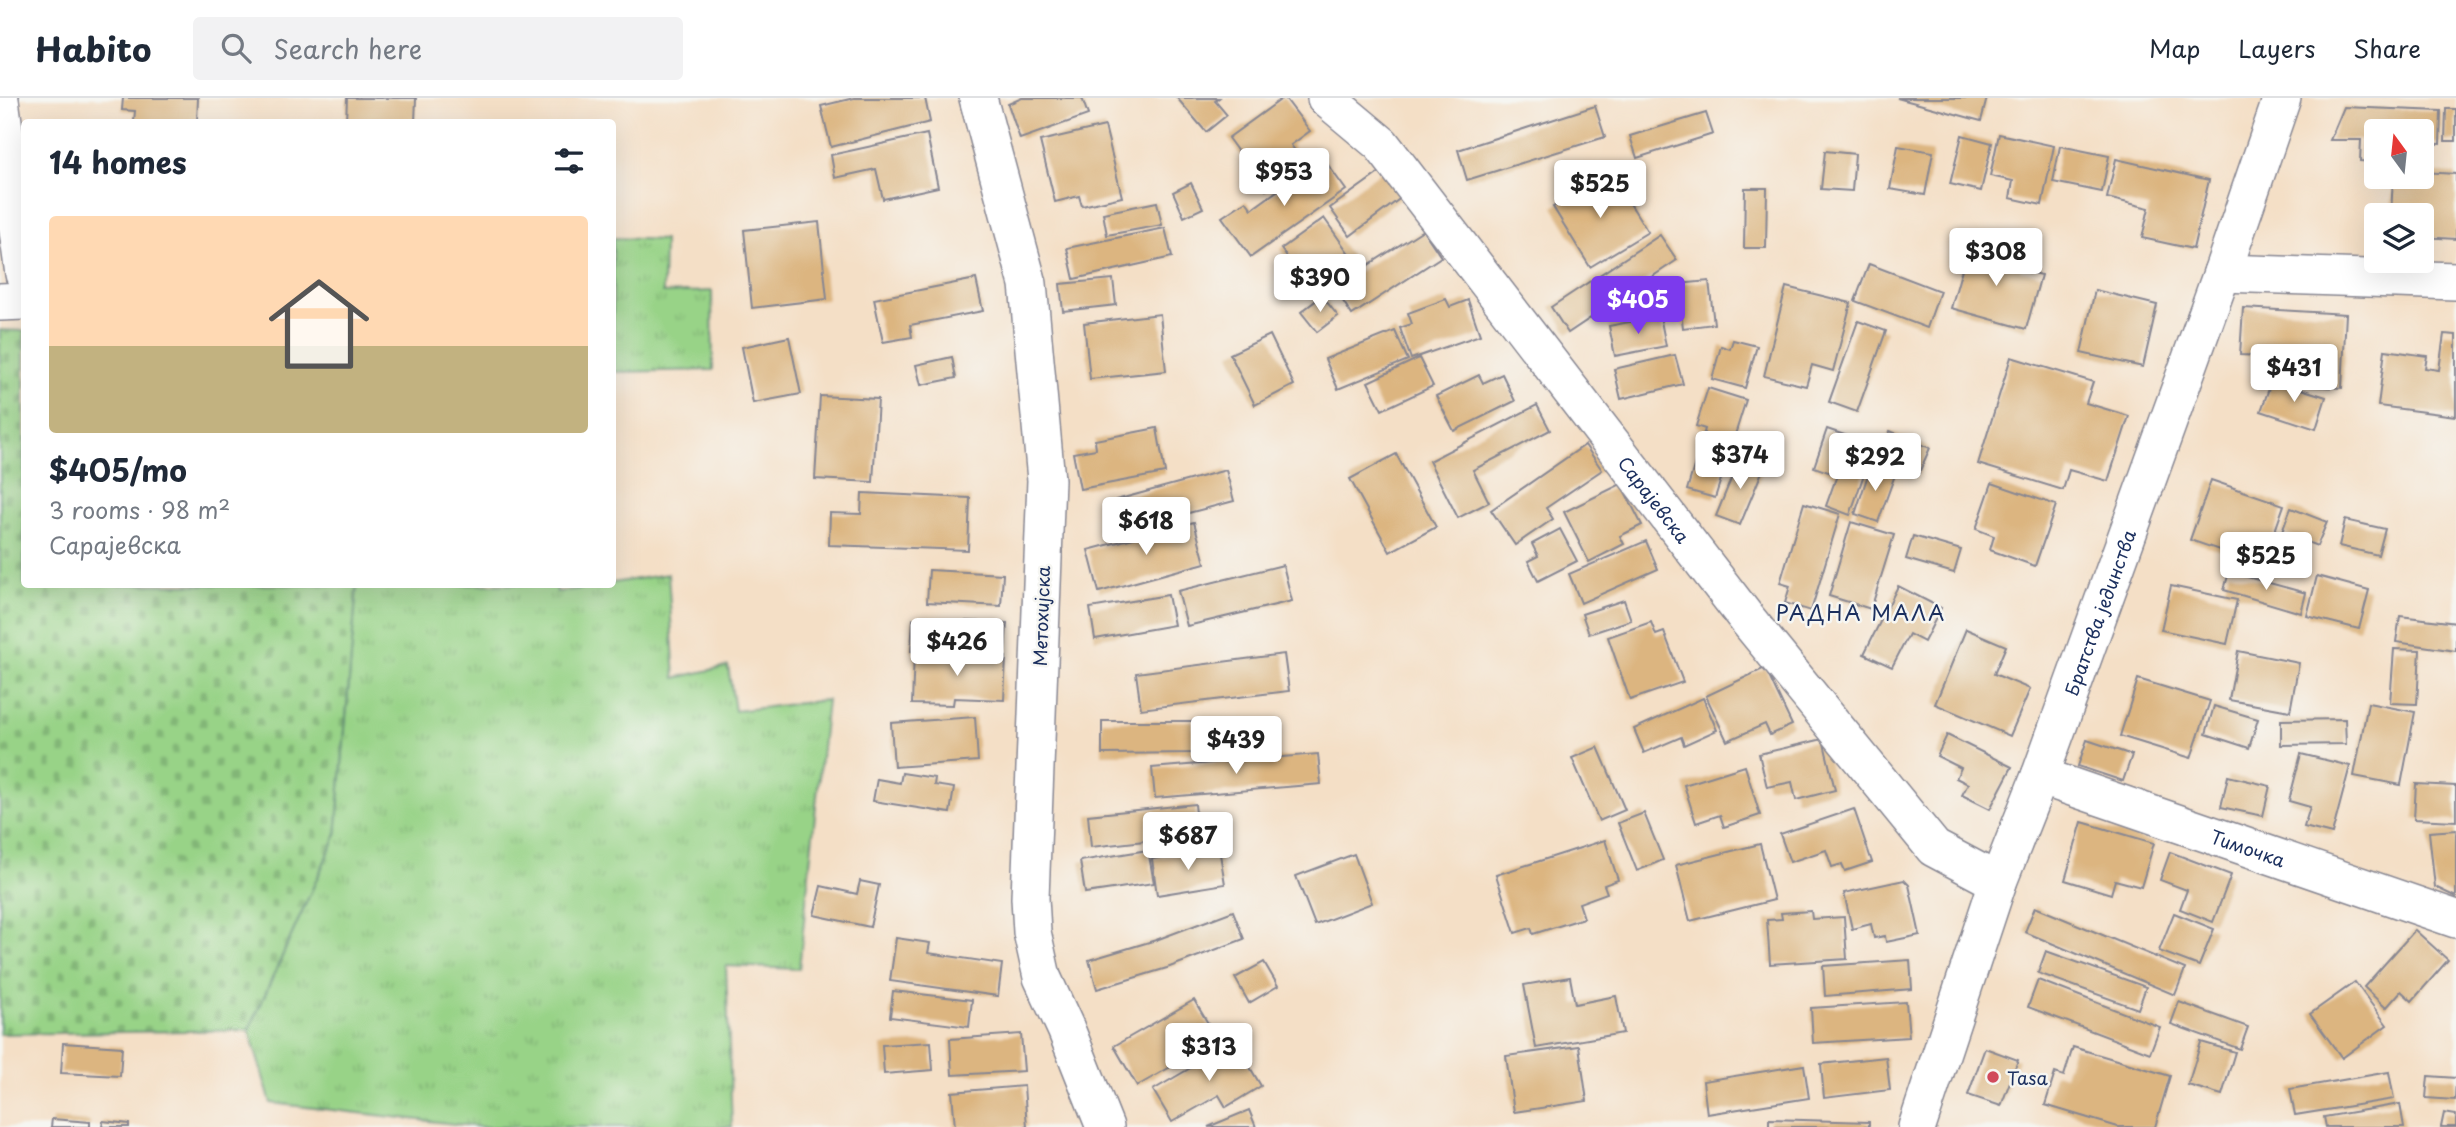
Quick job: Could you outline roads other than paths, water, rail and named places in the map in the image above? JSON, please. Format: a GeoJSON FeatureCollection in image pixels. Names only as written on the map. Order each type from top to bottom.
{"type":"FeatureCollection","features":[{"type":"Feature","properties":{"kind":"street","name":"Метохијска"},"geometry":{"type":"LineString","coordinates":[[978,98],[1028,284],[1046,480],[1030,898],[1032,932],[1042,977],[1105,1127]]}},
{"type":"Feature","properties":{"kind":"street","name":"Сарајевска"},"geometry":{"type":"LineString","coordinates":[[1326,98],[1381,144],[1747,619],[1934,848],[1998,882]]}},
{"type":"Feature","properties":{"kind":"street","name":"Братства јединства"},"geometry":{"type":"LineString","coordinates":[[1917,1127],[1998,882],[2040,776],[2222,273],[2281,98]]}},
{"type":"Feature","properties":{"kind":"street"},"geometry":{"type":"LineString","coordinates":[[0,100],[21,252]]}},
{"type":"Feature","properties":{"kind":"street"},"geometry":{"type":"LineString","coordinates":[[2222,273],[2456,281]]}},
{"type":"Feature","properties":{"kind":"street"},"geometry":{"type":"LineString","coordinates":[[0,302],[21,301]]}},
{"type":"Feature","properties":{"kind":"street","name":"Тимочка"},"geometry":{"type":"LineString","coordinates":[[2040,776],[2456,919]]}},
{"type":"Feature","properties":{"kind":"place","name":"Tasa"},"geometry":{"type":"Point","coordinates":[1993,1077]}},
{"type":"Feature","properties":{"kind":"district","name":"РАДНА МАЛА"},"geometry":{"type":"Point","coordinates":[1861,612]}}]}
